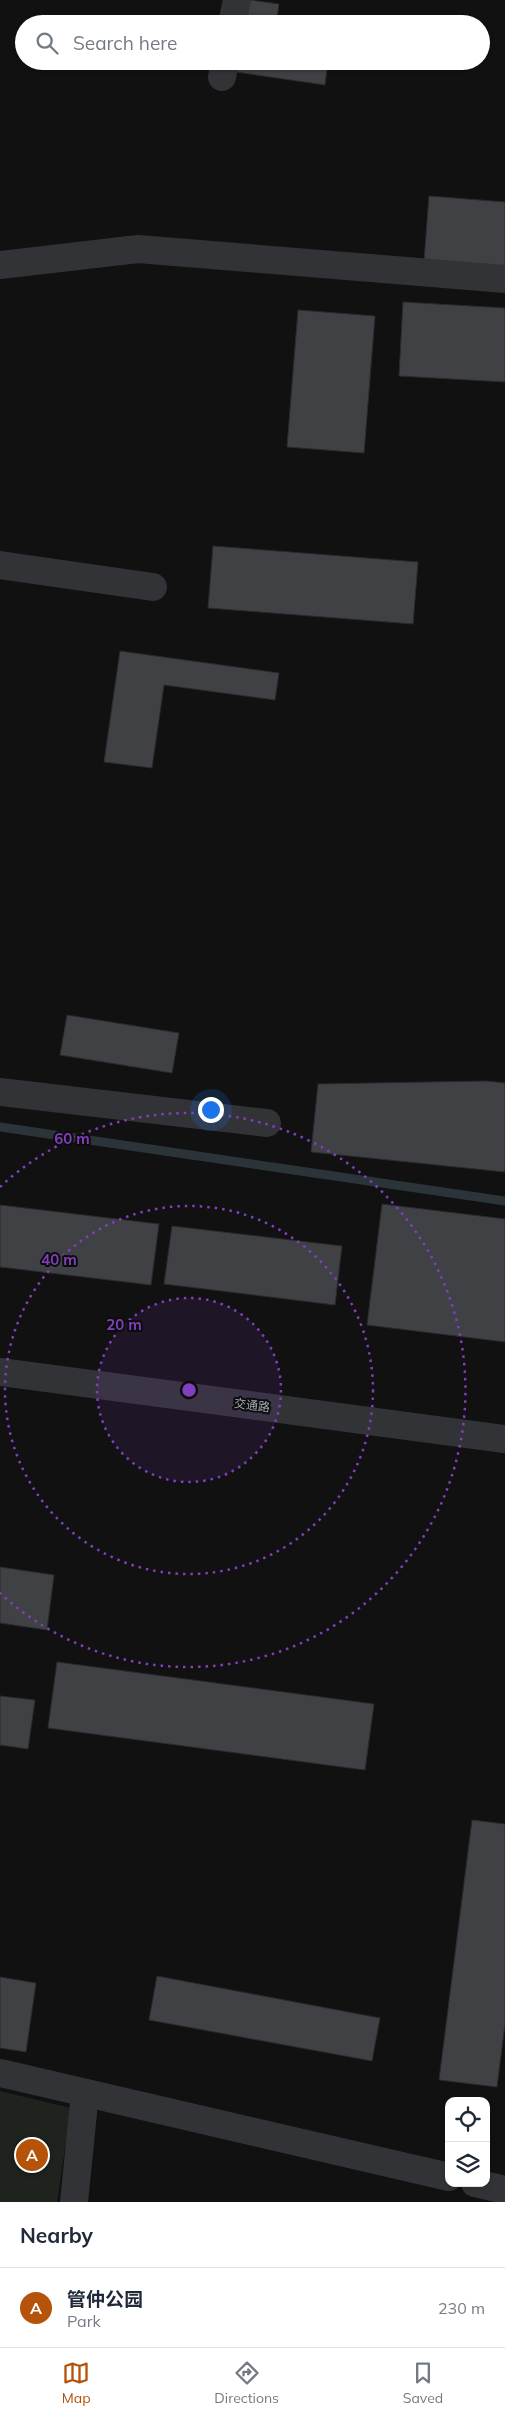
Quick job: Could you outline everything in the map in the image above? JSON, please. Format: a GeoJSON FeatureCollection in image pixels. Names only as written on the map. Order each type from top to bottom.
{"type":"FeatureCollection","features":[{"type":"Feature","properties":{"kind":"street"},"geometry":{"type":"LineString","coordinates":[[234,15],[237,0]]}},
{"type":"Feature","properties":{"kind":"street"},"geometry":{"type":"LineString","coordinates":[[0,265],[138,249],[505,279]]}},
{"type":"Feature","properties":{"kind":"street"},"geometry":{"type":"LineString","coordinates":[[0,565],[154,587]]}},
{"type":"Feature","properties":{"kind":"street"},"geometry":{"type":"LineString","coordinates":[[0,1092],[267,1123]]}},
{"type":"Feature","properties":{"kind":"street","name":"交通路"},"geometry":{"type":"LineString","coordinates":[[0,1372],[505,1439]]}},
{"type":"Feature","properties":{"kind":"street"},"geometry":{"type":"LineString","coordinates":[[0,2073],[445,2176]]}},
{"type":"Feature","properties":{"kind":"street"},"geometry":{"type":"LineString","coordinates":[[74,2202],[85,2093]]}},
{"type":"Feature","properties":{"kind":"street"},"geometry":{"type":"LineString","coordinates":[[490,2186],[505,2190]]}},
{"type":"Feature","properties":{"kind":"shaded area"},"geometry":{"type":"Polygon","coordinates":[[[0,2091],[71,2108],[57,2202],[0,2202],[0,2091]]]}},
{"type":"Feature","properties":{"kind":"building"},"geometry":{"type":"Polygon","coordinates":[[[250,0],[279,4],[277,15],[246,15],[250,0]]]}},
{"type":"Feature","properties":{"kind":"building"},"geometry":{"type":"Polygon","coordinates":[[[236,70],[327,70],[325,85],[236,72],[236,70]]]}},
{"type":"Feature","properties":{"kind":"building"},"geometry":{"type":"Polygon","coordinates":[[[429,196],[505,202],[505,268],[424,261],[429,196]]]}},
{"type":"Feature","properties":{"kind":"building"},"geometry":{"type":"Polygon","coordinates":[[[403,302],[505,308],[505,382],[399,376],[403,302]]]}},
{"type":"Feature","properties":{"kind":"building"},"geometry":{"type":"Polygon","coordinates":[[[298,310],[375,316],[364,453],[287,447],[298,310]]]}},
{"type":"Feature","properties":{"kind":"building"},"geometry":{"type":"Polygon","coordinates":[[[213,546],[418,562],[413,624],[208,608],[213,546]]]}},
{"type":"Feature","properties":{"kind":"building"},"geometry":{"type":"Polygon","coordinates":[[[120,651],[279,673],[275,700],[164,685],[152,768],[104,762],[120,651]]]}},
{"type":"Feature","properties":{"kind":"building"},"geometry":{"type":"Polygon","coordinates":[[[67,1015],[179,1033],[172,1073],[60,1055],[67,1015]]]}},
{"type":"Feature","properties":{"kind":"building"},"geometry":{"type":"Polygon","coordinates":[[[486,1081],[505,1083],[505,1172],[311,1152],[318,1084],[486,1081]]]}},
{"type":"Feature","properties":{"kind":"building"},"geometry":{"type":"Polygon","coordinates":[[[382,1204],[505,1219],[505,1342],[367,1325],[382,1204]]]}},
{"type":"Feature","properties":{"kind":"building"},"geometry":{"type":"Polygon","coordinates":[[[0,1205],[159,1224],[151,1285],[0,1267],[0,1205]]]}},
{"type":"Feature","properties":{"kind":"building"},"geometry":{"type":"Polygon","coordinates":[[[172,1226],[342,1246],[335,1305],[164,1284],[172,1226]]]}},
{"type":"Feature","properties":{"kind":"building"},"geometry":{"type":"Polygon","coordinates":[[[0,1567],[54,1575],[47,1630],[0,1623],[0,1567]]]}},
{"type":"Feature","properties":{"kind":"building"},"geometry":{"type":"Polygon","coordinates":[[[57,1662],[374,1704],[365,1770],[48,1728],[57,1662]]]}},
{"type":"Feature","properties":{"kind":"building"},"geometry":{"type":"Polygon","coordinates":[[[0,1696],[35,1700],[28,1749],[0,1745],[0,1696]]]}},
{"type":"Feature","properties":{"kind":"building"},"geometry":{"type":"Polygon","coordinates":[[[472,1820],[505,1824],[505,2024],[497,2087],[439,2080],[472,1820]]]}},
{"type":"Feature","properties":{"kind":"building"},"geometry":{"type":"Polygon","coordinates":[[[157,1976],[380,2018],[372,2061],[149,2020],[157,1976]]]}},
{"type":"Feature","properties":{"kind":"building"},"geometry":{"type":"Polygon","coordinates":[[[0,1977],[36,1983],[26,2052],[0,2048],[0,1977]]]}},
{"type":"Feature","properties":{"kind":"waterway"},"geometry":{"type":"LineString","coordinates":[[0,1127],[505,1201]]}},
{"type":"Feature","properties":{"kind":"place","name":"管仲公园"},"geometry":{"type":"Point","coordinates":[32,2155]}}]}
